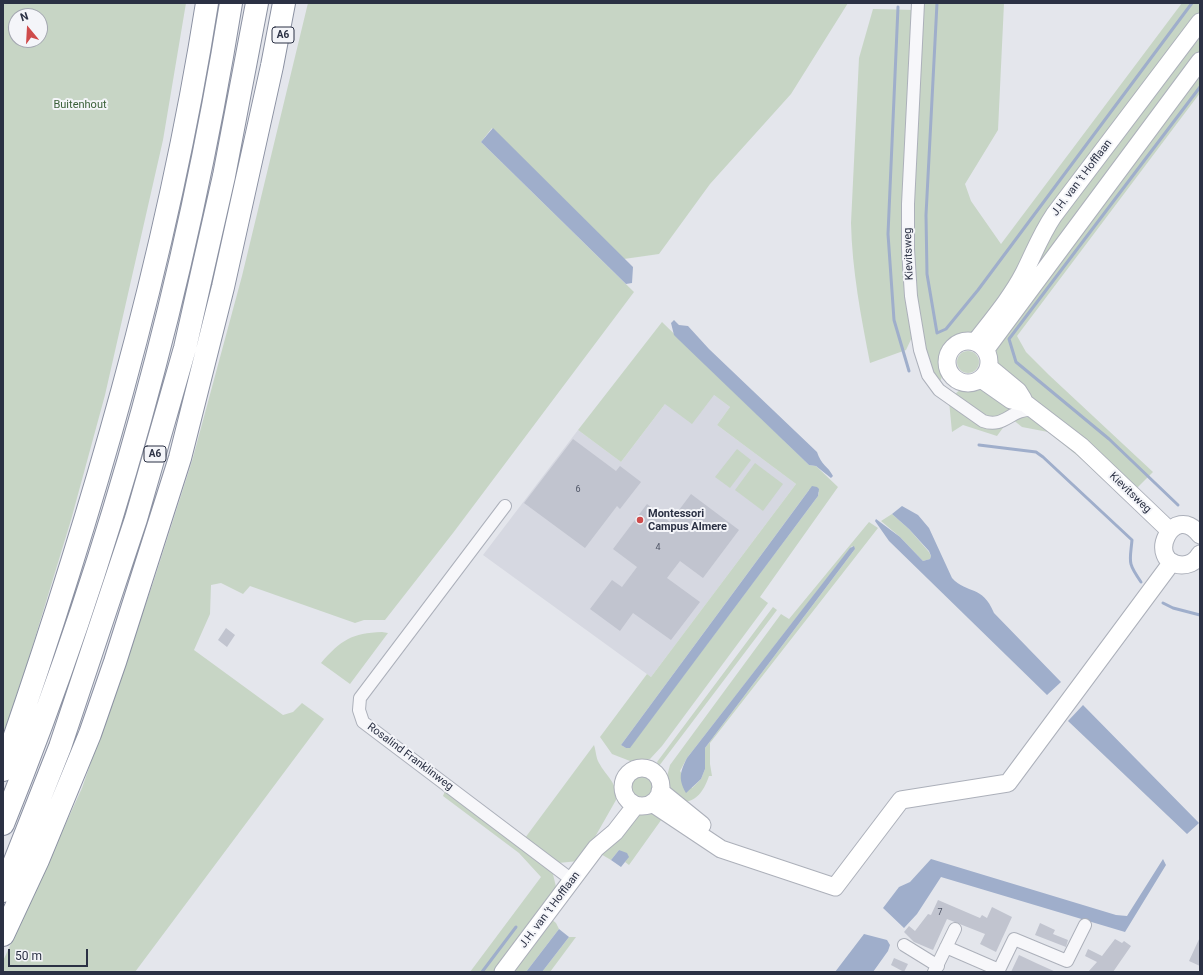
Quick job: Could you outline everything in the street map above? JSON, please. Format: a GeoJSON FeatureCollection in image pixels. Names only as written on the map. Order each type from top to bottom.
{"type":"FeatureCollection","features":[{"type":"Feature","properties":{"kind":"highway","name":"A6"},"geometry":{"type":"LineString","coordinates":[[3,824],[38,736],[112,516],[138,427],[185,239],[207,138],[231,3]]}},
{"type":"Feature","properties":{"kind":"highway","name":"A6"},"geometry":{"type":"LineString","coordinates":[[3,891],[60,748],[136,519],[185,348],[224,176],[256,3]]}},
{"type":"Feature","properties":{"kind":"highway","name":"A6"},"geometry":{"type":"LineString","coordinates":[[3,935],[38,860],[90,734],[115,662],[180,458],[223,287],[272,66],[284,3]]}},
{"type":"Feature","properties":{"kind":"highway","name":"A6"},"geometry":{"type":"LineString","coordinates":[[272,66],[295,3]]}},
{"type":"Feature","properties":{"kind":"highway"},"geometry":{"type":"LineString","coordinates":[[3,770],[77,547],[106,451],[159,246],[183,132],[207,4]]}},
{"type":"Feature","properties":{"kind":"street","name":"Kievitsweg"},"geometry":{"type":"LineString","coordinates":[[918,3],[908,204],[908,249],[911,296],[920,350],[928,375],[939,390],[983,422],[994,423],[1005,420],[1018,411],[1029,407]]}},
{"type":"Feature","properties":{"kind":"street","name":"J.H. van 't Hofflaan"},"geometry":{"type":"LineString","coordinates":[[981,345],[1024,273],[1041,234],[1200,22]]}},
{"type":"Feature","properties":{"kind":"street"},"geometry":{"type":"LineString","coordinates":[[981,345],[1200,61]]}},
{"type":"Feature","properties":{"kind":"street"},"geometry":{"type":"LineString","coordinates":[[966,340],[981,345],[990,358],[985,373],[969,383],[961,382],[950,374],[947,365],[948,355],[953,346],[966,340]]}},
{"type":"Feature","properties":{"kind":"street","name":"Kievitsweg"},"geometry":{"type":"LineString","coordinates":[[985,373],[1018,391],[1029,407],[1081,446],[1169,530]]}},
{"type":"Feature","properties":{"kind":"street","name":"Rosalind Franklinweg"},"geometry":{"type":"LineString","coordinates":[[504,506],[360,698],[359,710],[363,722],[572,880]]}},
{"type":"Feature","properties":{"kind":"street"},"geometry":{"type":"LineString","coordinates":[[1199,557],[1194,562],[1183,565],[1172,562],[1168,558],[1163,547],[1169,530],[1180,525],[1192,527],[1200,535]]}},
{"type":"Feature","properties":{"kind":"street","name":"J.H. van 't Hofflaan"},"geometry":{"type":"LineString","coordinates":[[503,972],[596,848],[615,832],[644,799],[701,825],[726,840],[744,857],[835,886],[901,800],[1008,783],[1172,562]]}},
{"type":"Feature","properties":{"kind":"street"},"geometry":{"type":"LineString","coordinates":[[946,947],[999,971],[1014,940],[1067,961],[1085,925]]}},
{"type":"Feature","properties":{"kind":"street"},"geometry":{"type":"LineString","coordinates":[[904,945],[936,969],[955,929]]}},
{"type":"Feature","properties":{"kind":"shaded area","name":"Montessori Campus Almere"},"geometry":{"type":"Polygon","coordinates":[[[714,395],[730,407],[717,425],[796,484],[651,677],[483,555],[578,430],[621,462],[665,404],[714,395]]]}},
{"type":"Feature","properties":{"kind":"green space","name":"Buitenhout"},"geometry":{"type":"Polygon","coordinates":[[[3,3],[186,3],[163,140],[105,395],[71,520],[28,661],[3,735],[3,3]]]}},
{"type":"Feature","properties":{"kind":"green space"},"geometry":{"type":"Polygon","coordinates":[[[308,3],[848,3],[791,94],[710,184],[659,254],[624,259],[492,128],[481,142],[634,292],[453,533],[385,620],[364,620],[355,623],[250,586],[243,594],[221,583],[211,585],[210,614],[194,650],[283,715],[293,712],[302,703],[324,719],[135,972],[3,972],[3,961],[82,788],[153,583],[192,461],[242,276],[308,3]]]}},
{"type":"Feature","properties":{"kind":"green space"},"geometry":{"type":"Polygon","coordinates":[[[921,3],[1004,3],[998,130],[965,184],[971,201],[1001,244],[1182,3],[1200,3],[1200,13],[1035,234],[1025,264],[973,335],[956,339],[948,345],[943,355],[943,372],[939,383],[929,368],[911,269],[921,3]]]}},
{"type":"Feature","properties":{"kind":"green space"},"geometry":{"type":"Polygon","coordinates":[[[873,9],[916,10],[910,116],[914,333],[906,350],[870,363],[855,276],[851,223],[859,58],[873,9]]]}},
{"type":"Feature","properties":{"kind":"green space"},"geometry":{"type":"Polygon","coordinates":[[[1200,31],[1200,55],[1010,302],[1038,248],[1200,31]]]}},
{"type":"Feature","properties":{"kind":"green space"},"geometry":{"type":"Polygon","coordinates":[[[1200,65],[1200,93],[1017,336],[1026,352],[1049,375],[1153,472],[1135,490],[1004,376],[994,364],[993,350],[1200,65]]]}},
{"type":"Feature","properties":{"kind":"green space"},"geometry":{"type":"Polygon","coordinates":[[[662,322],[809,465],[816,466],[838,487],[760,597],[768,603],[662,746],[650,759],[630,761],[612,754],[600,737],[647,674],[651,677],[796,484],[717,425],[730,407],[714,395],[692,424],[665,404],[621,462],[578,430],[662,322]],[[809,490],[621,745],[626,748],[630,747],[818,496],[819,492],[809,490]]]}},
{"type":"Feature","properties":{"kind":"green space"},"geometry":{"type":"Polygon","coordinates":[[[968,351],[976,354],[979,362],[976,370],[968,373],[960,370],[957,362],[960,354],[968,351]]]}},
{"type":"Feature","properties":{"kind":"green space"},"geometry":{"type":"Polygon","coordinates":[[[981,384],[1016,406],[1004,416],[990,419],[954,395],[963,387],[981,384]]]}},
{"type":"Feature","properties":{"kind":"green space"},"geometry":{"type":"Polygon","coordinates":[[[949,401],[1005,425],[997,436],[963,425],[952,432],[949,401]]]}},
{"type":"Feature","properties":{"kind":"green space"},"geometry":{"type":"Polygon","coordinates":[[[1027,415],[1063,439],[1131,502],[1129,504],[1079,457],[1048,432],[1022,427],[1012,419],[1027,415]]]}},
{"type":"Feature","properties":{"kind":"green space"},"geometry":{"type":"Polygon","coordinates":[[[737,449],[751,460],[730,488],[715,477],[737,449]]]}},
{"type":"Feature","properties":{"kind":"green space"},"geometry":{"type":"Polygon","coordinates":[[[755,463],[783,484],[763,511],[735,490],[755,463]]]}},
{"type":"Feature","properties":{"kind":"green space"},"geometry":{"type":"Polygon","coordinates":[[[892,514],[909,529],[929,552],[931,556],[930,559],[923,561],[900,537],[881,521],[892,514]]]}},
{"type":"Feature","properties":{"kind":"green space"},"geometry":{"type":"Polygon","coordinates":[[[869,522],[878,528],[710,743],[710,764],[712,776],[709,776],[703,789],[697,796],[684,802],[668,790],[666,780],[670,765],[781,614],[789,619],[869,522]],[[852,546],[687,758],[680,771],[692,788],[701,779],[705,769],[705,748],[855,549],[852,546]]]}},
{"type":"Feature","properties":{"kind":"green space"},"geometry":{"type":"Polygon","coordinates":[[[773,607],[777,610],[659,766],[657,762],[773,607]]]}},
{"type":"Feature","properties":{"kind":"green space"},"geometry":{"type":"Polygon","coordinates":[[[382,632],[388,633],[350,684],[321,663],[341,643],[348,639],[363,634],[382,632]]]}},
{"type":"Feature","properties":{"kind":"green space"},"geometry":{"type":"Polygon","coordinates":[[[594,745],[598,761],[611,780],[615,789],[616,800],[591,844],[579,861],[558,863],[525,838],[594,745]]]}},
{"type":"Feature","properties":{"kind":"green space"},"geometry":{"type":"Polygon","coordinates":[[[638,776],[646,776],[653,783],[653,791],[646,798],[638,798],[631,791],[631,783],[638,776]]]}},
{"type":"Feature","properties":{"kind":"green space"},"geometry":{"type":"Polygon","coordinates":[[[445,791],[552,870],[557,891],[496,972],[470,972],[541,877],[519,853],[443,796],[445,791]]]}},
{"type":"Feature","properties":{"kind":"green space"},"geometry":{"type":"Polygon","coordinates":[[[649,811],[664,816],[629,865],[625,862],[628,857],[619,850],[611,860],[599,853],[638,814],[649,811]]]}},
{"type":"Feature","properties":{"kind":"green space"},"geometry":{"type":"Polygon","coordinates":[[[550,918],[556,923],[559,929],[526,972],[509,972],[550,918]]]}},
{"type":"Feature","properties":{"kind":"green space"},"geometry":{"type":"Polygon","coordinates":[[[569,937],[576,937],[550,972],[542,972],[569,937]]]}},
{"type":"Feature","properties":{"kind":"water"},"geometry":{"type":"Polygon","coordinates":[[[493,128],[633,267],[632,283],[626,284],[481,142],[493,128]]]}},
{"type":"Feature","properties":{"kind":"water"},"geometry":{"type":"Polygon","coordinates":[[[674,320],[679,325],[688,326],[709,349],[817,452],[820,460],[833,476],[831,478],[816,466],[809,465],[679,340],[674,335],[671,323],[674,320]]]}},
{"type":"Feature","properties":{"kind":"water"},"geometry":{"type":"Polygon","coordinates":[[[812,486],[819,489],[818,496],[630,748],[626,748],[621,745],[812,486]]]}},
{"type":"Feature","properties":{"kind":"water"},"geometry":{"type":"Polygon","coordinates":[[[902,506],[918,515],[929,528],[952,578],[964,587],[980,594],[985,598],[994,613],[1061,682],[1047,695],[889,541],[875,521],[876,519],[900,537],[923,561],[930,559],[931,556],[929,551],[909,529],[892,514],[902,506]]]}},
{"type":"Feature","properties":{"kind":"water"},"geometry":{"type":"Polygon","coordinates":[[[854,546],[855,549],[705,748],[705,769],[701,779],[686,793],[683,788],[681,776],[687,758],[850,548],[854,546]]]}},
{"type":"Feature","properties":{"kind":"water"},"geometry":{"type":"Polygon","coordinates":[[[1083,705],[1199,823],[1187,834],[1068,721],[1083,705]]]}},
{"type":"Feature","properties":{"kind":"water"},"geometry":{"type":"Polygon","coordinates":[[[619,850],[627,853],[629,857],[621,867],[611,860],[619,850]]]}},
{"type":"Feature","properties":{"kind":"water"},"geometry":{"type":"Polygon","coordinates":[[[931,859],[1116,915],[1127,916],[1163,859],[1166,865],[1125,932],[941,877],[917,914],[904,928],[883,908],[899,887],[910,882],[931,859]]]}},
{"type":"Feature","properties":{"kind":"water"},"geometry":{"type":"Polygon","coordinates":[[[559,929],[569,937],[542,972],[526,972],[559,929]]]}},
{"type":"Feature","properties":{"kind":"water"},"geometry":{"type":"Polygon","coordinates":[[[864,934],[887,940],[890,945],[888,951],[873,972],[835,972],[864,934]]]}},
{"type":"Feature","properties":{"kind":"building"},"geometry":{"type":"Polygon","coordinates":[[[573,439],[616,471],[620,466],[641,482],[620,509],[617,506],[585,548],[524,503],[573,439]]]}},
{"type":"Feature","properties":{"kind":"building"},"geometry":{"type":"Polygon","coordinates":[[[691,494],[739,530],[703,578],[680,561],[667,578],[700,602],[671,640],[633,613],[620,631],[590,609],[612,580],[622,587],[637,567],[613,549],[647,504],[670,522],[691,494]]]}},
{"type":"Feature","properties":{"kind":"building"},"geometry":{"type":"Polygon","coordinates":[[[226,628],[235,635],[227,647],[218,640],[226,628]]]}},
{"type":"Feature","properties":{"kind":"building"},"geometry":{"type":"Polygon","coordinates":[[[938,900],[980,918],[982,915],[987,918],[992,907],[1012,917],[996,952],[980,944],[985,934],[947,919],[933,950],[914,942],[904,932],[909,926],[915,931],[928,914],[931,915],[938,900]]]}},
{"type":"Feature","properties":{"kind":"building"},"geometry":{"type":"Polygon","coordinates":[[[1040,923],[1055,930],[1053,934],[1068,940],[1066,947],[1035,935],[1040,923]]]}},
{"type":"Feature","properties":{"kind":"building"},"geometry":{"type":"Polygon","coordinates":[[[1200,937],[1200,966],[1189,961],[1200,937]]]}},
{"type":"Feature","properties":{"kind":"building"},"geometry":{"type":"Polygon","coordinates":[[[1115,939],[1122,943],[1124,941],[1131,946],[1113,972],[1088,972],[1097,962],[1085,956],[1088,949],[1102,956],[1115,939]]]}},
{"type":"Feature","properties":{"kind":"building"},"geometry":{"type":"Polygon","coordinates":[[[1019,955],[1036,963],[1056,972],[1011,972],[1019,955]]]}},
{"type":"Feature","properties":{"kind":"building"},"geometry":{"type":"Polygon","coordinates":[[[894,958],[908,964],[904,972],[891,965],[894,958]]]}},
{"type":"Feature","properties":{"kind":"waterway"},"geometry":{"type":"LineString","coordinates":[[937,3],[926,215],[927,274],[937,333],[946,329],[978,290],[1192,3]]}},
{"type":"Feature","properties":{"kind":"waterway"},"geometry":{"type":"LineString","coordinates":[[898,7],[888,234],[894,320],[909,371]]}},
{"type":"Feature","properties":{"kind":"waterway"},"geometry":{"type":"LineString","coordinates":[[1178,505],[1109,439],[1016,362],[1009,339],[1200,87]]}},
{"type":"Feature","properties":{"kind":"waterway"},"geometry":{"type":"LineString","coordinates":[[979,445],[1036,452],[1043,457],[1132,540],[1130,562],[1133,570],[1141,582]]}},
{"type":"Feature","properties":{"kind":"waterway"},"geometry":{"type":"LineString","coordinates":[[1163,603],[1173,608],[1200,615]]}},
{"type":"Feature","properties":{"kind":"waterway"},"geometry":{"type":"LineString","coordinates":[[482,972],[516,927]]}},
{"type":"Feature","properties":{"kind":"place","name":"Montessori Campus Almere"},"geometry":{"type":"Point","coordinates":[640,520]}}]}
